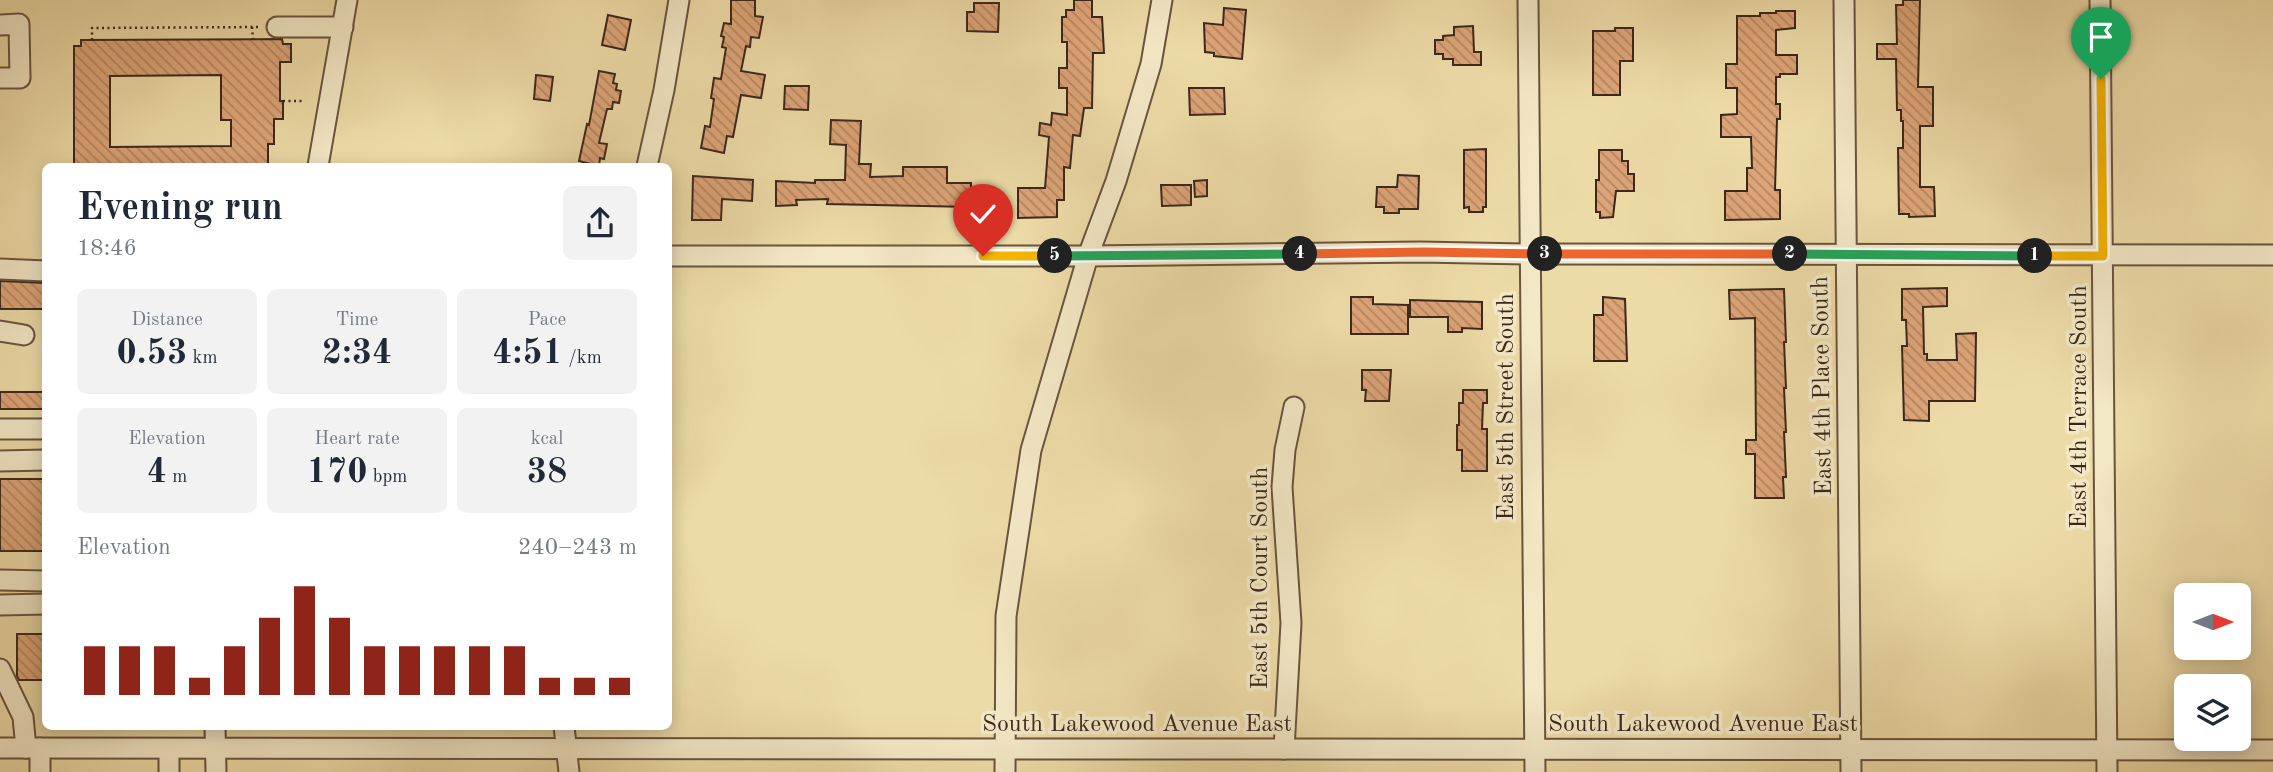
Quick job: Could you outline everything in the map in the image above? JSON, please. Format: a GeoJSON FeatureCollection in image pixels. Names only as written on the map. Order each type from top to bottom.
{"type":"FeatureCollection","features":[{"type":"Feature","properties":{"kind":"street"},"geometry":{"type":"LineString","coordinates":[[319,163],[347,0]]}},
{"type":"Feature","properties":{"kind":"street"},"geometry":{"type":"LineString","coordinates":[[648,163],[664,90],[679,0]]}},
{"type":"Feature","properties":{"kind":"street"},"geometry":{"type":"LineString","coordinates":[[1005,772],[1006,615],[1031,450],[1088,256],[1116,181],[1151,64],[1162,0]]}},
{"type":"Feature","properties":{"kind":"street","name":"East 5th Street South"},"geometry":{"type":"LineString","coordinates":[[1528,0],[1535,772]]}},
{"type":"Feature","properties":{"kind":"street","name":"East 4th Place South"},"geometry":{"type":"LineString","coordinates":[[1844,0],[1851,772]]}},
{"type":"Feature","properties":{"kind":"street","name":"East 4th Terrace South"},"geometry":{"type":"LineString","coordinates":[[2100,0],[2107,772]]}},
{"type":"Feature","properties":{"kind":"street"},"geometry":{"type":"LineString","coordinates":[[0,25],[19,24],[20,78],[0,78]]}},
{"type":"Feature","properties":{"kind":"street"},"geometry":{"type":"LineString","coordinates":[[277,27],[343,27]]}},
{"type":"Feature","properties":{"kind":"street"},"geometry":{"type":"LineString","coordinates":[[672,256],[1088,256],[1420,252],[2273,255]]}},
{"type":"Feature","properties":{"kind":"street"},"geometry":{"type":"LineString","coordinates":[[0,269],[42,271]]}},
{"type":"Feature","properties":{"kind":"street"},"geometry":{"type":"LineString","coordinates":[[0,331],[24,335]]}},
{"type":"Feature","properties":{"kind":"street","name":"East 5th Court South"},"geometry":{"type":"LineString","coordinates":[[1284,749],[1291,623],[1282,487],[1285,450],[1294,407]]}},
{"type":"Feature","properties":{"kind":"street"},"geometry":{"type":"LineString","coordinates":[[0,429],[42,429]]}},
{"type":"Feature","properties":{"kind":"street"},"geometry":{"type":"LineString","coordinates":[[0,461],[42,460]]}},
{"type":"Feature","properties":{"kind":"street"},"geometry":{"type":"LineString","coordinates":[[0,580],[42,581]]}},
{"type":"Feature","properties":{"kind":"street"},"geometry":{"type":"LineString","coordinates":[[0,605],[42,604]]}},
{"type":"Feature","properties":{"kind":"street"},"geometry":{"type":"LineString","coordinates":[[0,669],[23,717],[40,772]]}},
{"type":"Feature","properties":{"kind":"street"},"geometry":{"type":"LineString","coordinates":[[215,730],[216,772]]}},
{"type":"Feature","properties":{"kind":"street"},"geometry":{"type":"LineString","coordinates":[[564,730],[569,772]]}},
{"type":"Feature","properties":{"kind":"street","name":"South Lakewood Avenue East"},"geometry":{"type":"LineString","coordinates":[[0,748],[2273,750]]}},
{"type":"Feature","properties":{"kind":"street"},"geometry":{"type":"LineString","coordinates":[[169,749],[169,772]]}},
{"type":"Feature","properties":{"kind":"path"},"geometry":{"type":"LineString","coordinates":[[252,27],[253,39]]}},
{"type":"Feature","properties":{"kind":"path"},"geometry":{"type":"LineString","coordinates":[[92,40],[92,28],[277,27]]}},
{"type":"Feature","properties":{"kind":"path"},"geometry":{"type":"LineString","coordinates":[[283,101],[304,101]]}},
{"type":"Feature","properties":{"kind":"building"},"geometry":{"type":"Polygon","coordinates":[[[731,0],[755,0],[755,16],[763,17],[759,38],[751,37],[750,47],[746,46],[741,71],[765,75],[761,98],[741,95],[733,137],[727,136],[724,153],[701,148],[705,126],[710,127],[714,78],[721,79],[726,48],[722,47],[724,37],[721,36],[724,23],[731,24],[731,0]]]}},
{"type":"Feature","properties":{"kind":"building"},"geometry":{"type":"Polygon","coordinates":[[[1074,0],[1092,0],[1092,17],[1102,17],[1104,53],[1093,53],[1092,108],[1084,108],[1080,136],[1073,135],[1070,168],[1064,167],[1064,200],[1057,200],[1057,217],[1018,218],[1018,188],[1045,188],[1049,137],[1039,135],[1040,123],[1051,125],[1052,113],[1067,115],[1067,88],[1059,88],[1059,68],[1067,68],[1067,42],[1062,42],[1062,17],[1066,17],[1066,10],[1074,10],[1074,0]]]}},
{"type":"Feature","properties":{"kind":"building"},"geometry":{"type":"Polygon","coordinates":[[[1903,0],[1920,0],[1918,87],[1933,87],[1933,126],[1920,126],[1920,187],[1934,187],[1935,216],[1909,217],[1909,214],[1899,214],[1898,148],[1903,148],[1903,121],[1901,110],[1897,110],[1896,59],[1877,59],[1877,44],[1897,44],[1896,5],[1903,5],[1903,0]]]}},
{"type":"Feature","properties":{"kind":"building"},"geometry":{"type":"Polygon","coordinates":[[[974,3],[999,3],[998,32],[967,31],[967,12],[974,12],[974,3]]]}},
{"type":"Feature","properties":{"kind":"building"},"geometry":{"type":"Polygon","coordinates":[[[1224,8],[1246,10],[1242,59],[1214,56],[1214,53],[1205,52],[1204,23],[1223,25],[1224,8]]]}},
{"type":"Feature","properties":{"kind":"building"},"geometry":{"type":"Polygon","coordinates":[[[1795,11],[1795,28],[1776,30],[1776,55],[1797,55],[1797,74],[1780,74],[1780,77],[1776,77],[1776,104],[1780,104],[1780,119],[1777,119],[1775,190],[1780,190],[1780,219],[1725,220],[1725,191],[1747,191],[1747,168],[1752,168],[1751,137],[1721,137],[1721,115],[1737,114],[1737,88],[1726,88],[1726,64],[1737,64],[1737,16],[1760,16],[1760,13],[1795,11]]]}},
{"type":"Feature","properties":{"kind":"building"},"geometry":{"type":"Polygon","coordinates":[[[608,15],[631,20],[625,50],[602,45],[608,15]]]}},
{"type":"Feature","properties":{"kind":"building"},"geometry":{"type":"Polygon","coordinates":[[[1473,26],[1474,52],[1481,52],[1481,65],[1453,65],[1453,59],[1443,59],[1443,54],[1435,54],[1435,40],[1454,35],[1454,27],[1473,26]]]}},
{"type":"Feature","properties":{"kind":"building"},"geometry":{"type":"Polygon","coordinates":[[[1615,28],[1633,28],[1633,61],[1620,61],[1620,95],[1593,95],[1593,31],[1615,31],[1615,28]]]}},
{"type":"Feature","properties":{"kind":"building"},"geometry":{"type":"Polygon","coordinates":[[[282,39],[283,44],[291,44],[291,62],[280,62],[283,119],[274,119],[274,144],[268,144],[268,163],[74,163],[74,46],[81,46],[81,40],[282,39]],[[221,75],[110,76],[110,147],[231,146],[231,120],[221,120],[221,75]]]}},
{"type":"Feature","properties":{"kind":"building"},"geometry":{"type":"Polygon","coordinates":[[[599,71],[615,74],[613,83],[617,84],[616,90],[621,91],[619,103],[613,102],[612,109],[607,109],[599,143],[607,144],[604,159],[600,158],[599,163],[579,161],[587,124],[589,125],[599,71]]]}},
{"type":"Feature","properties":{"kind":"building"},"geometry":{"type":"Polygon","coordinates":[[[536,75],[553,77],[550,101],[534,99],[536,75]]]}},
{"type":"Feature","properties":{"kind":"building"},"geometry":{"type":"Polygon","coordinates":[[[785,86],[809,86],[808,110],[784,109],[785,86]]]}},
{"type":"Feature","properties":{"kind":"building"},"geometry":{"type":"Polygon","coordinates":[[[1189,88],[1224,88],[1225,114],[1190,115],[1189,88]]]}},
{"type":"Feature","properties":{"kind":"building"},"geometry":{"type":"Polygon","coordinates":[[[831,120],[861,121],[859,164],[871,164],[870,177],[903,176],[903,167],[947,167],[947,183],[971,183],[971,207],[827,204],[828,199],[796,200],[797,205],[776,206],[776,181],[815,183],[815,180],[845,180],[846,145],[830,144],[831,120]]]}},
{"type":"Feature","properties":{"kind":"building"},"geometry":{"type":"Polygon","coordinates":[[[1486,149],[1486,207],[1483,207],[1483,212],[1469,212],[1469,207],[1464,208],[1464,150],[1486,149]]]}},
{"type":"Feature","properties":{"kind":"building"},"geometry":{"type":"Polygon","coordinates":[[[1599,150],[1622,150],[1622,161],[1628,161],[1628,174],[1634,174],[1634,191],[1616,191],[1613,217],[1600,218],[1600,212],[1596,212],[1599,150]]]}},
{"type":"Feature","properties":{"kind":"building"},"geometry":{"type":"Polygon","coordinates":[[[1398,175],[1419,176],[1418,209],[1399,209],[1399,213],[1384,213],[1384,207],[1376,207],[1377,187],[1397,187],[1398,175]]]}},
{"type":"Feature","properties":{"kind":"building"},"geometry":{"type":"Polygon","coordinates":[[[693,176],[753,180],[752,201],[722,199],[721,220],[692,220],[693,176]]]}},
{"type":"Feature","properties":{"kind":"building"},"geometry":{"type":"Polygon","coordinates":[[[1207,180],[1207,196],[1195,197],[1194,181],[1207,180]]]}},
{"type":"Feature","properties":{"kind":"building"},"geometry":{"type":"Polygon","coordinates":[[[1161,185],[1191,185],[1191,205],[1162,206],[1161,185]]]}},
{"type":"Feature","properties":{"kind":"building"},"geometry":{"type":"Polygon","coordinates":[[[0,281],[42,283],[42,309],[0,309],[0,281]]]}},
{"type":"Feature","properties":{"kind":"building"},"geometry":{"type":"Polygon","coordinates":[[[1947,288],[1947,306],[1923,307],[1924,354],[1927,354],[1927,360],[1957,360],[1956,334],[1976,333],[1975,401],[1929,401],[1929,421],[1904,420],[1902,346],[1907,346],[1906,320],[1902,320],[1902,289],[1947,288]]]}},
{"type":"Feature","properties":{"kind":"building"},"geometry":{"type":"Polygon","coordinates":[[[1784,289],[1784,498],[1755,498],[1755,454],[1746,454],[1746,440],[1756,440],[1755,318],[1730,319],[1729,290],[1784,289]]]}},
{"type":"Feature","properties":{"kind":"building"},"geometry":{"type":"Polygon","coordinates":[[[1351,297],[1373,297],[1373,304],[1408,305],[1408,334],[1351,334],[1351,297]]]}},
{"type":"Feature","properties":{"kind":"building"},"geometry":{"type":"Polygon","coordinates":[[[1603,297],[1625,299],[1627,361],[1594,361],[1594,315],[1603,315],[1603,297]]]}},
{"type":"Feature","properties":{"kind":"building"},"geometry":{"type":"Polygon","coordinates":[[[1410,300],[1482,302],[1482,329],[1462,328],[1462,332],[1448,332],[1448,317],[1410,317],[1410,300]]]}},
{"type":"Feature","properties":{"kind":"building"},"geometry":{"type":"Polygon","coordinates":[[[1362,370],[1391,370],[1389,401],[1365,401],[1362,370]]]}},
{"type":"Feature","properties":{"kind":"building"},"geometry":{"type":"Polygon","coordinates":[[[1463,390],[1487,390],[1487,403],[1483,403],[1482,429],[1487,429],[1487,471],[1462,471],[1462,450],[1457,450],[1457,425],[1459,403],[1463,403],[1463,390]]]}},
{"type":"Feature","properties":{"kind":"building"},"geometry":{"type":"Polygon","coordinates":[[[0,392],[42,392],[42,409],[0,409],[0,392]]]}},
{"type":"Feature","properties":{"kind":"building"},"geometry":{"type":"Polygon","coordinates":[[[0,479],[42,479],[42,551],[0,551],[0,479]]]}},
{"type":"Feature","properties":{"kind":"building"},"geometry":{"type":"Polygon","coordinates":[[[17,634],[42,634],[42,680],[19,680],[17,634]]]}},
{"type":"Feature","properties":{"kind":"route"},"geometry":{"type":"LineString","coordinates":[[983,256],[1420,252],[2103,256],[2101,79]]}}]}
